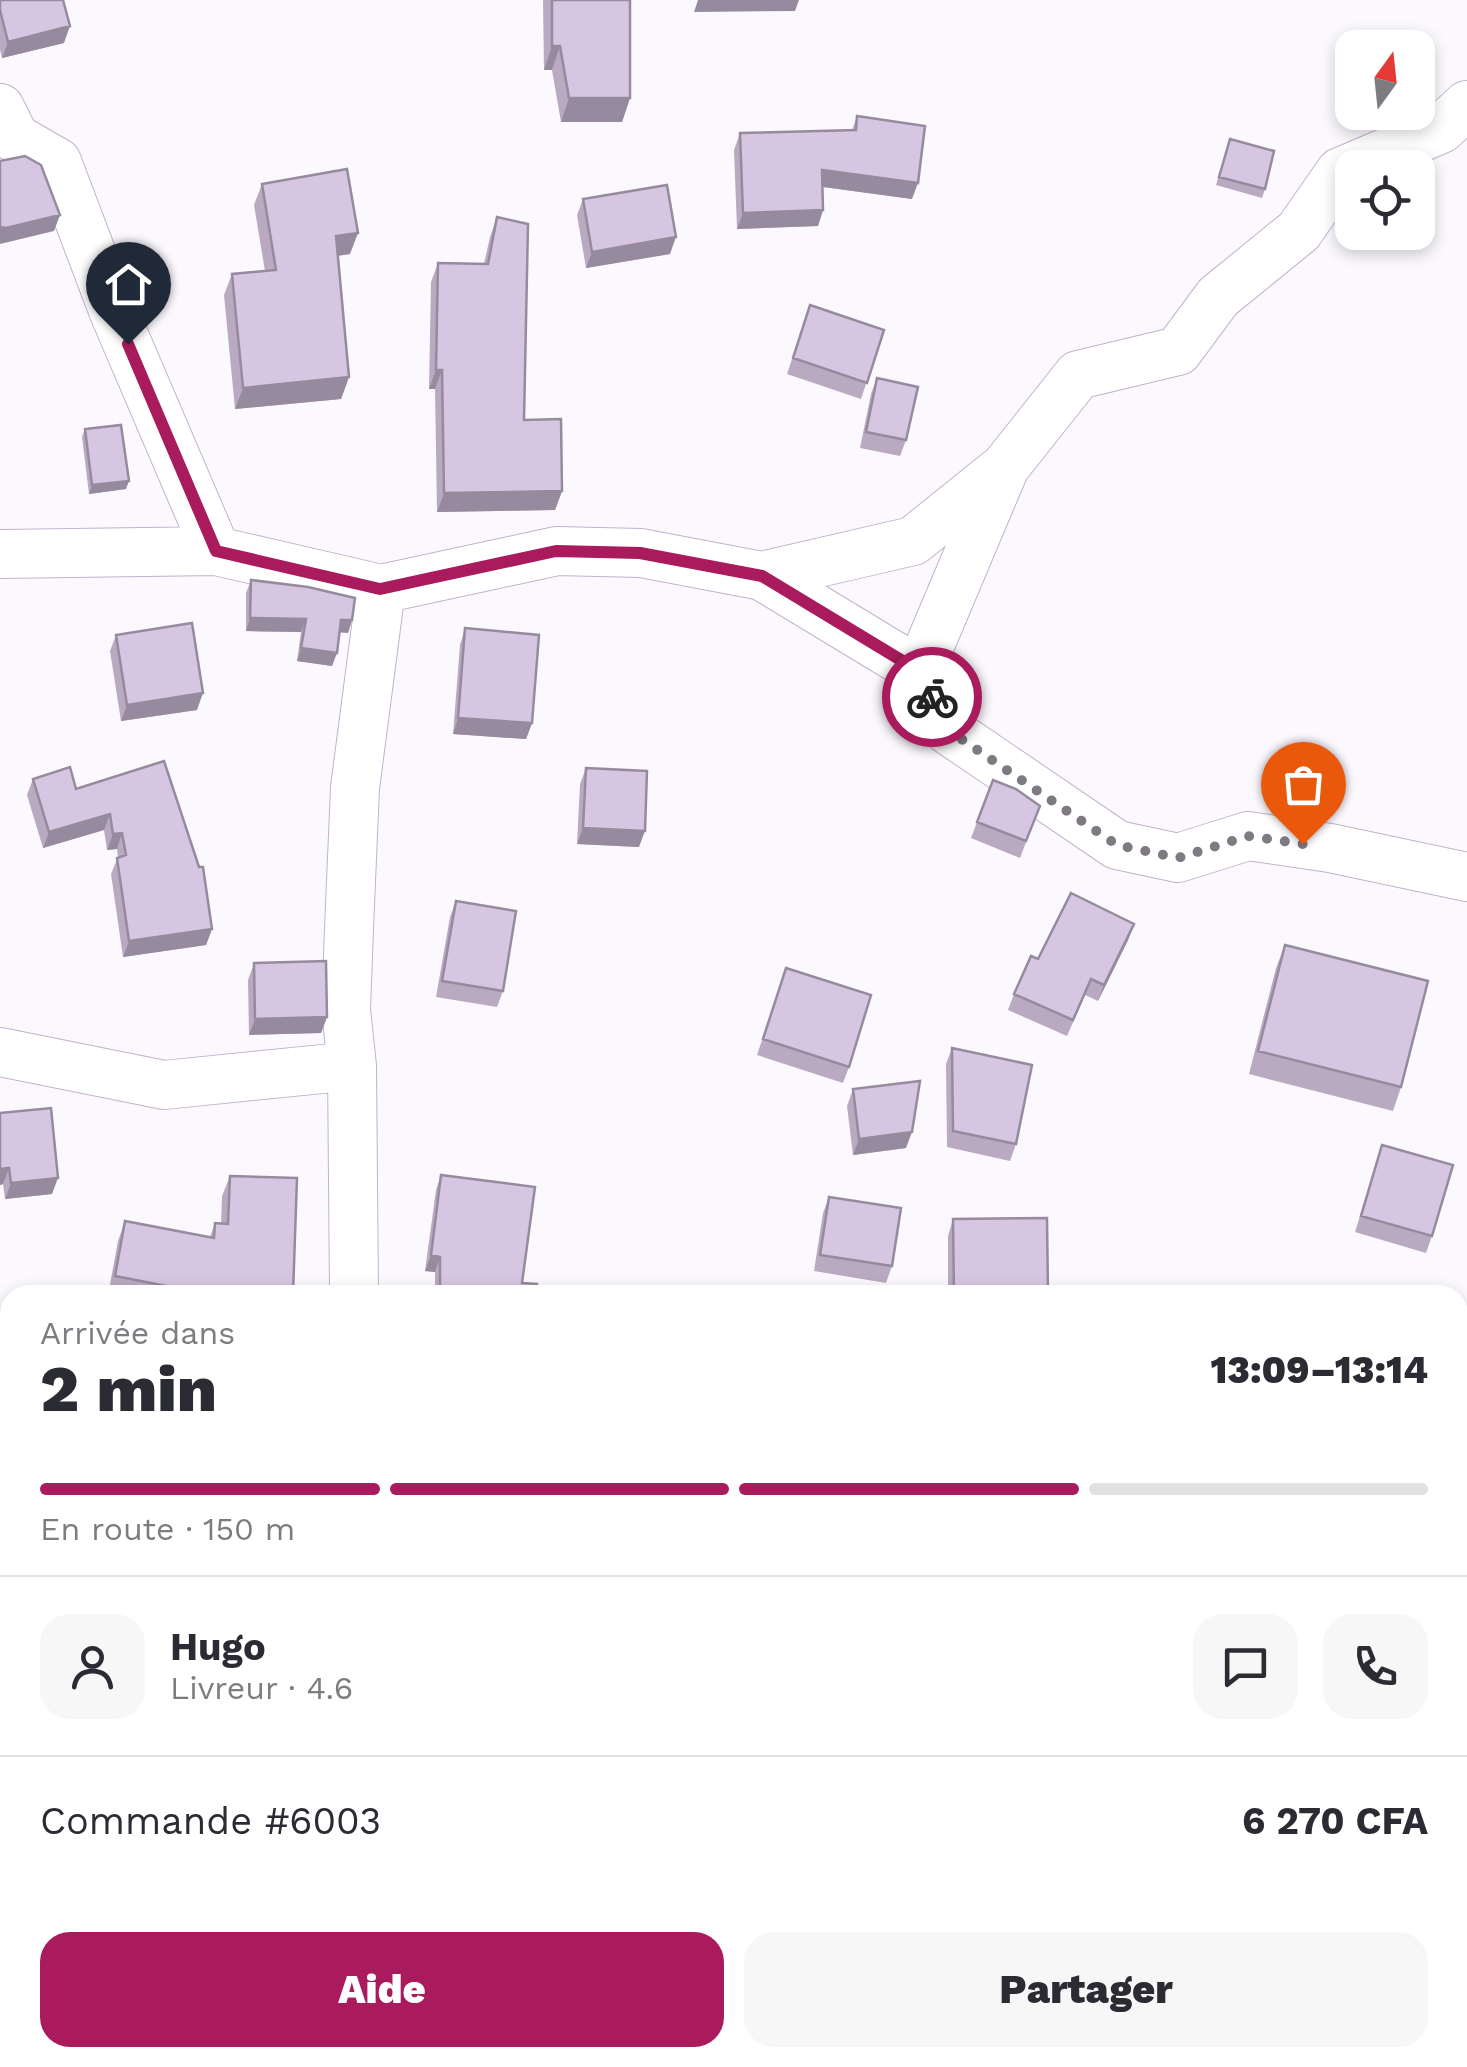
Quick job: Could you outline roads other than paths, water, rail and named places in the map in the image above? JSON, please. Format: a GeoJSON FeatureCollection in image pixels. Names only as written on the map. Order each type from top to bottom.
{"type":"FeatureCollection","features":[{"type":"Feature","properties":{"kind":"street"},"geometry":{"type":"LineString","coordinates":[[762,576],[913,541],[1004,467],[1078,376],[1178,352],[1218,296],[1299,232],[1340,172],[1441,129],[1467,105]]}},
{"type":"Feature","properties":{"kind":"street"},"geometry":{"type":"LineString","coordinates":[[0,108],[15,138],[57,162],[113,310],[216,551]]}},
{"type":"Feature","properties":{"kind":"street"},"geometry":{"type":"LineString","coordinates":[[919,671],[1004,467]]}},
{"type":"Feature","properties":{"kind":"street"},"geometry":{"type":"LineString","coordinates":[[0,554],[216,551],[380,589],[556,551],[640,553],[762,576],[919,671],[948,730],[1117,845],[1178,858],[1248,836],[1330,848],[1467,877]]}},
{"type":"Feature","properties":{"kind":"street"},"geometry":{"type":"LineString","coordinates":[[354,1285],[352,1066],[346,1010],[355,788],[380,589]]}},
{"type":"Feature","properties":{"kind":"street"},"geometry":{"type":"LineString","coordinates":[[0,1052],[164,1085],[352,1066]]}}]}
